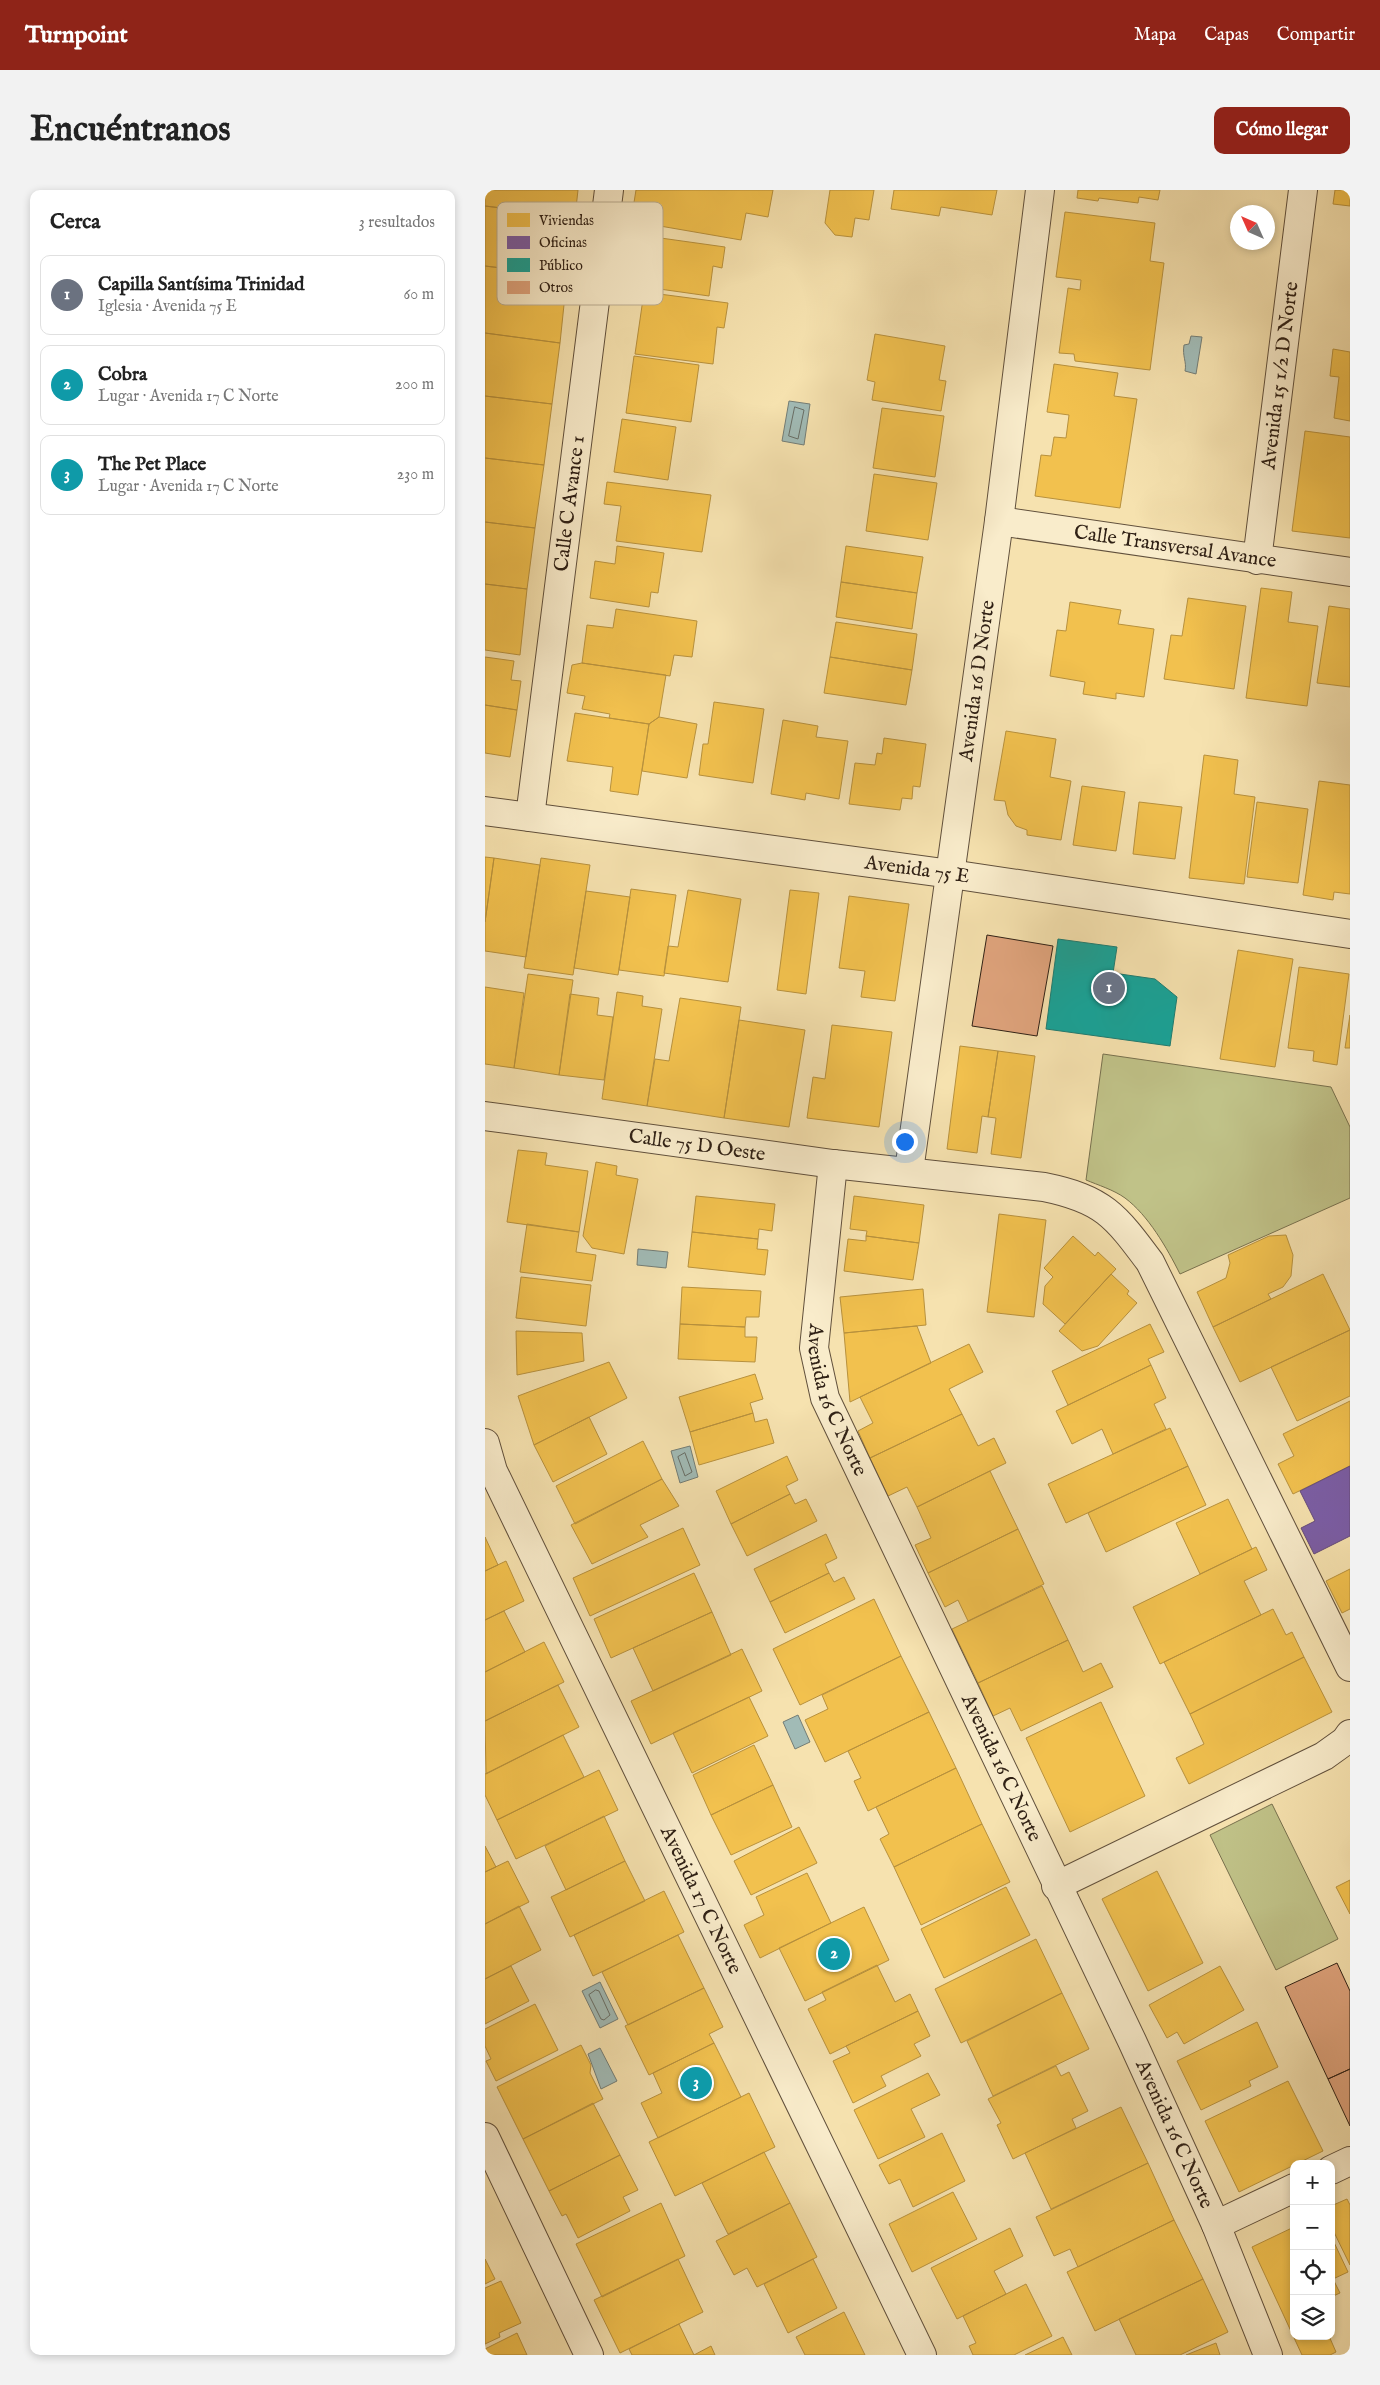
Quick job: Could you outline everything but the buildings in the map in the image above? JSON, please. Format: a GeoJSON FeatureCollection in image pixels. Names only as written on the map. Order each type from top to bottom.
{"type":"FeatureCollection","features":[{"type":"Feature","properties":{"kind":"street","name":"Avenida 16 D Norte"},"geometry":{"type":"LineString","coordinates":[[909,1171],[999,521],[1040,190]]}},
{"type":"Feature","properties":{"kind":"street","name":"Avenida 15 1/2 D Norte"},"geometry":{"type":"LineString","coordinates":[[1257,560],[1303,190]]}},
{"type":"Feature","properties":{"kind":"street","name":"Calle C Avance 1"},"geometry":{"type":"LineString","coordinates":[[530,817],[595,305]]}},
{"type":"Feature","properties":{"kind":"street","name":"Calle Transversal Avance"},"geometry":{"type":"LineString","coordinates":[[999,521],[1350,572]]}},
{"type":"Feature","properties":{"kind":"street","name":"Avenida 75 E"},"geometry":{"type":"LineString","coordinates":[[485,811],[951,874],[1350,934]]}},
{"type":"Feature","properties":{"kind":"street","name":"Calle 75 D Oeste"},"geometry":{"type":"LineString","coordinates":[[485,1121],[833,1164],[1044,1187],[1070,1192],[1091,1200],[1112,1215],[1131,1236],[1150,1262],[1350,1667]]}},
{"type":"Feature","properties":{"kind":"street","name":"Avenida 16 C Norte"},"geometry":{"type":"LineString","coordinates":[[833,1164],[814,1348],[825,1398],[1132,2041],[1216,2225],[1269,2355]]}},
{"type":"Feature","properties":{"kind":"street","name":"Avenida 17 C Norte"},"geometry":{"type":"LineString","coordinates":[[485,1443],[493,1471],[922,2355]]}},
{"type":"Feature","properties":{"kind":"street"},"geometry":{"type":"LineString","coordinates":[[1057,1886],[1324,1756],[1345,1741],[1350,1734]]}},
{"type":"Feature","properties":{"kind":"street"},"geometry":{"type":"LineString","coordinates":[[485,2137],[589,2355]]}},
{"type":"Feature","properties":{"kind":"street"},"geometry":{"type":"LineString","coordinates":[[1335,2168],[1350,2162]]}},
{"type":"Feature","properties":{"kind":"street"},"geometry":{"type":"LineString","coordinates":[[1216,2225],[1290,2190]]}},
{"type":"Feature","properties":{"kind":"green space"},"geometry":{"type":"Polygon","coordinates":[[[1103,1054],[1331,1087],[1350,1127],[1350,1198],[1180,1274],[1156,1233],[1133,1205],[1116,1193],[1086,1180],[1103,1054]]]}},
{"type":"Feature","properties":{"kind":"green space"},"geometry":{"type":"Polygon","coordinates":[[[1272,1804],[1338,1939],[1276,1970],[1210,1835],[1272,1804]]]}},
{"type":"Feature","properties":{"kind":"water"},"geometry":{"type":"Polygon","coordinates":[[[1191,336],[1202,337],[1196,374],[1185,371],[1184,345],[1189,344],[1191,336]]]}},
{"type":"Feature","properties":{"kind":"water"},"geometry":{"type":"Polygon","coordinates":[[[789,401],[810,404],[804,445],[782,441],[789,401]]]}},
{"type":"Feature","properties":{"kind":"water"},"geometry":{"type":"Polygon","coordinates":[[[638,1249],[668,1252],[666,1268],[637,1265],[638,1249]]]}},
{"type":"Feature","properties":{"kind":"water"},"geometry":{"type":"Polygon","coordinates":[[[690,1446],[698,1477],[680,1483],[671,1451],[690,1446]]]}},
{"type":"Feature","properties":{"kind":"water"},"geometry":{"type":"Polygon","coordinates":[[[798,1715],[810,1742],[795,1749],[783,1722],[798,1715]]]}},
{"type":"Feature","properties":{"kind":"water"},"geometry":{"type":"Polygon","coordinates":[[[600,1982],[618,2019],[600,2028],[582,1991],[600,1982]]]}},
{"type":"Feature","properties":{"kind":"water"},"geometry":{"type":"Polygon","coordinates":[[[600,2048],[617,2081],[601,2089],[588,2054],[600,2048]]]}},
{"type":"Feature","properties":{"kind":"place","name":"Capilla Santísima Trinidad"},"geometry":{"type":"Point","coordinates":[1109,988]}},
{"type":"Feature","properties":{"kind":"place","name":"Cobra"},"geometry":{"type":"Point","coordinates":[834,1954]}},
{"type":"Feature","properties":{"kind":"place","name":"The Pet Place"},"geometry":{"type":"Point","coordinates":[696,2083]}}]}
